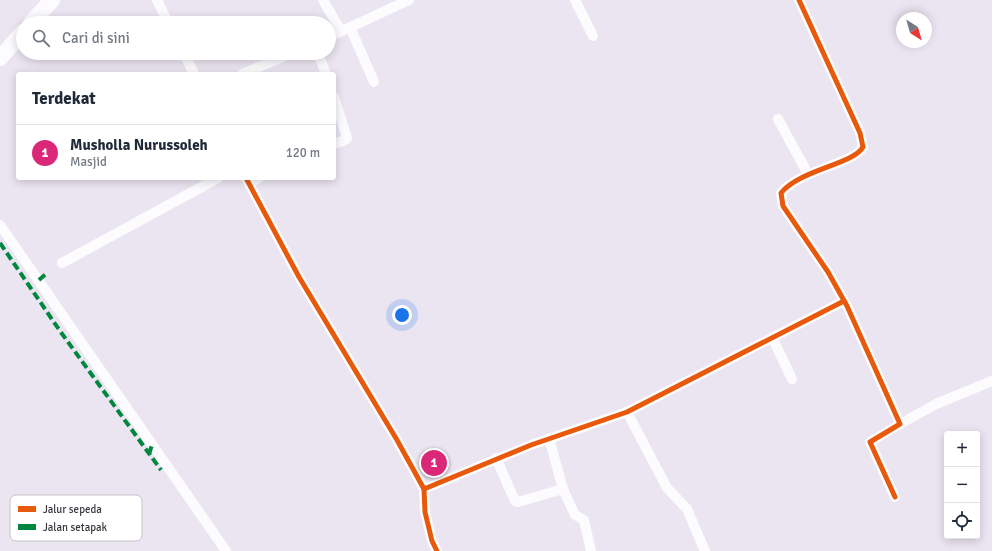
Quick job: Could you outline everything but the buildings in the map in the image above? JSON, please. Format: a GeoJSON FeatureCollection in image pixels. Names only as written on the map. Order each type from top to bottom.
{"type":"FeatureCollection","features":[{"type":"Feature","properties":{"kind":"highway"},"geometry":{"type":"LineString","coordinates":[[37,16],[52,0]]}},
{"type":"Feature","properties":{"kind":"highway"},"geometry":{"type":"LineString","coordinates":[[0,58],[16,40]]}},
{"type":"Feature","properties":{"kind":"street"},"geometry":{"type":"LineString","coordinates":[[157,0],[165,16]]}},
{"type":"Feature","properties":{"kind":"street"},"geometry":{"type":"LineString","coordinates":[[323,0],[335,16]]}},
{"type":"Feature","properties":{"kind":"street"},"geometry":{"type":"LineString","coordinates":[[336,34],[409,0]]}},
{"type":"Feature","properties":{"kind":"street"},"geometry":{"type":"LineString","coordinates":[[575,0],[593,36]]}},
{"type":"Feature","properties":{"kind":"street"},"geometry":{"type":"LineString","coordinates":[[799,0],[863,142],[862,151],[793,181],[781,193],[780,198],[783,206],[828,272],[844,301],[900,424]]}},
{"type":"Feature","properties":{"kind":"street"},"geometry":{"type":"LineString","coordinates":[[336,17],[345,29],[374,82]]}},
{"type":"Feature","properties":{"kind":"street"},"geometry":{"type":"LineString","coordinates":[[187,60],[193,72]]}},
{"type":"Feature","properties":{"kind":"street"},"geometry":{"type":"LineString","coordinates":[[247,72],[275,60]]}},
{"type":"Feature","properties":{"kind":"street"},"geometry":{"type":"LineString","coordinates":[[321,60],[325,72]]}},
{"type":"Feature","properties":{"kind":"street"},"geometry":{"type":"LineString","coordinates":[[336,103],[347,138],[336,143]]}},
{"type":"Feature","properties":{"kind":"street"},"geometry":{"type":"LineString","coordinates":[[778,119],[808,174]]}},
{"type":"Feature","properties":{"kind":"street"},"geometry":{"type":"LineString","coordinates":[[62,263],[214,180]]}},
{"type":"Feature","properties":{"kind":"street"},"geometry":{"type":"LineString","coordinates":[[247,181],[299,277],[393,433],[424,489],[425,512],[432,541],[437,551]]}},
{"type":"Feature","properties":{"kind":"street"},"geometry":{"type":"LineString","coordinates":[[0,225],[226,551]]}},
{"type":"Feature","properties":{"kind":"street"},"geometry":{"type":"LineString","coordinates":[[424,489],[496,458],[549,438],[627,412],[844,301]]}},
{"type":"Feature","properties":{"kind":"street"},"geometry":{"type":"LineString","coordinates":[[772,337],[792,379]]}},
{"type":"Feature","properties":{"kind":"street"},"geometry":{"type":"LineString","coordinates":[[894,497],[870,442],[936,404],[992,381]]}},
{"type":"Feature","properties":{"kind":"street"},"geometry":{"type":"LineString","coordinates":[[627,412],[667,488],[687,508],[705,551]]}},
{"type":"Feature","properties":{"kind":"street"},"geometry":{"type":"LineString","coordinates":[[549,438],[564,489],[574,513],[584,520],[591,551]]}},
{"type":"Feature","properties":{"kind":"street"},"geometry":{"type":"LineString","coordinates":[[496,458],[515,502],[564,489]]}},
{"type":"Feature","properties":{"kind":"marked path"},"geometry":{"type":"LineString","coordinates":[[0,243],[60,331],[161,470]]}},
{"type":"Feature","properties":{"kind":"marked path"},"geometry":{"type":"LineString","coordinates":[[39,280],[47,273]]}},
{"type":"Feature","properties":{"kind":"marked path"},"geometry":{"type":"LineString","coordinates":[[149,454],[152,445]]}},
{"type":"Feature","properties":{"kind":"cycle path"},"geometry":{"type":"LineString","coordinates":[[799,0],[860,133],[863,147],[858,153],[849,158],[800,178],[789,185],[781,193],[783,206],[828,272],[847,306],[900,424],[870,442],[895,497]]}},
{"type":"Feature","properties":{"kind":"cycle path"},"geometry":{"type":"LineString","coordinates":[[247,180],[299,277],[397,440],[424,489],[425,512],[432,541],[437,551]]}},
{"type":"Feature","properties":{"kind":"cycle path"},"geometry":{"type":"LineString","coordinates":[[424,489],[531,445],[627,412],[844,301]]}},
{"type":"Feature","properties":{"kind":"place","name":"Musholla Nurussoleh"},"geometry":{"type":"Point","coordinates":[434,463]}}]}
